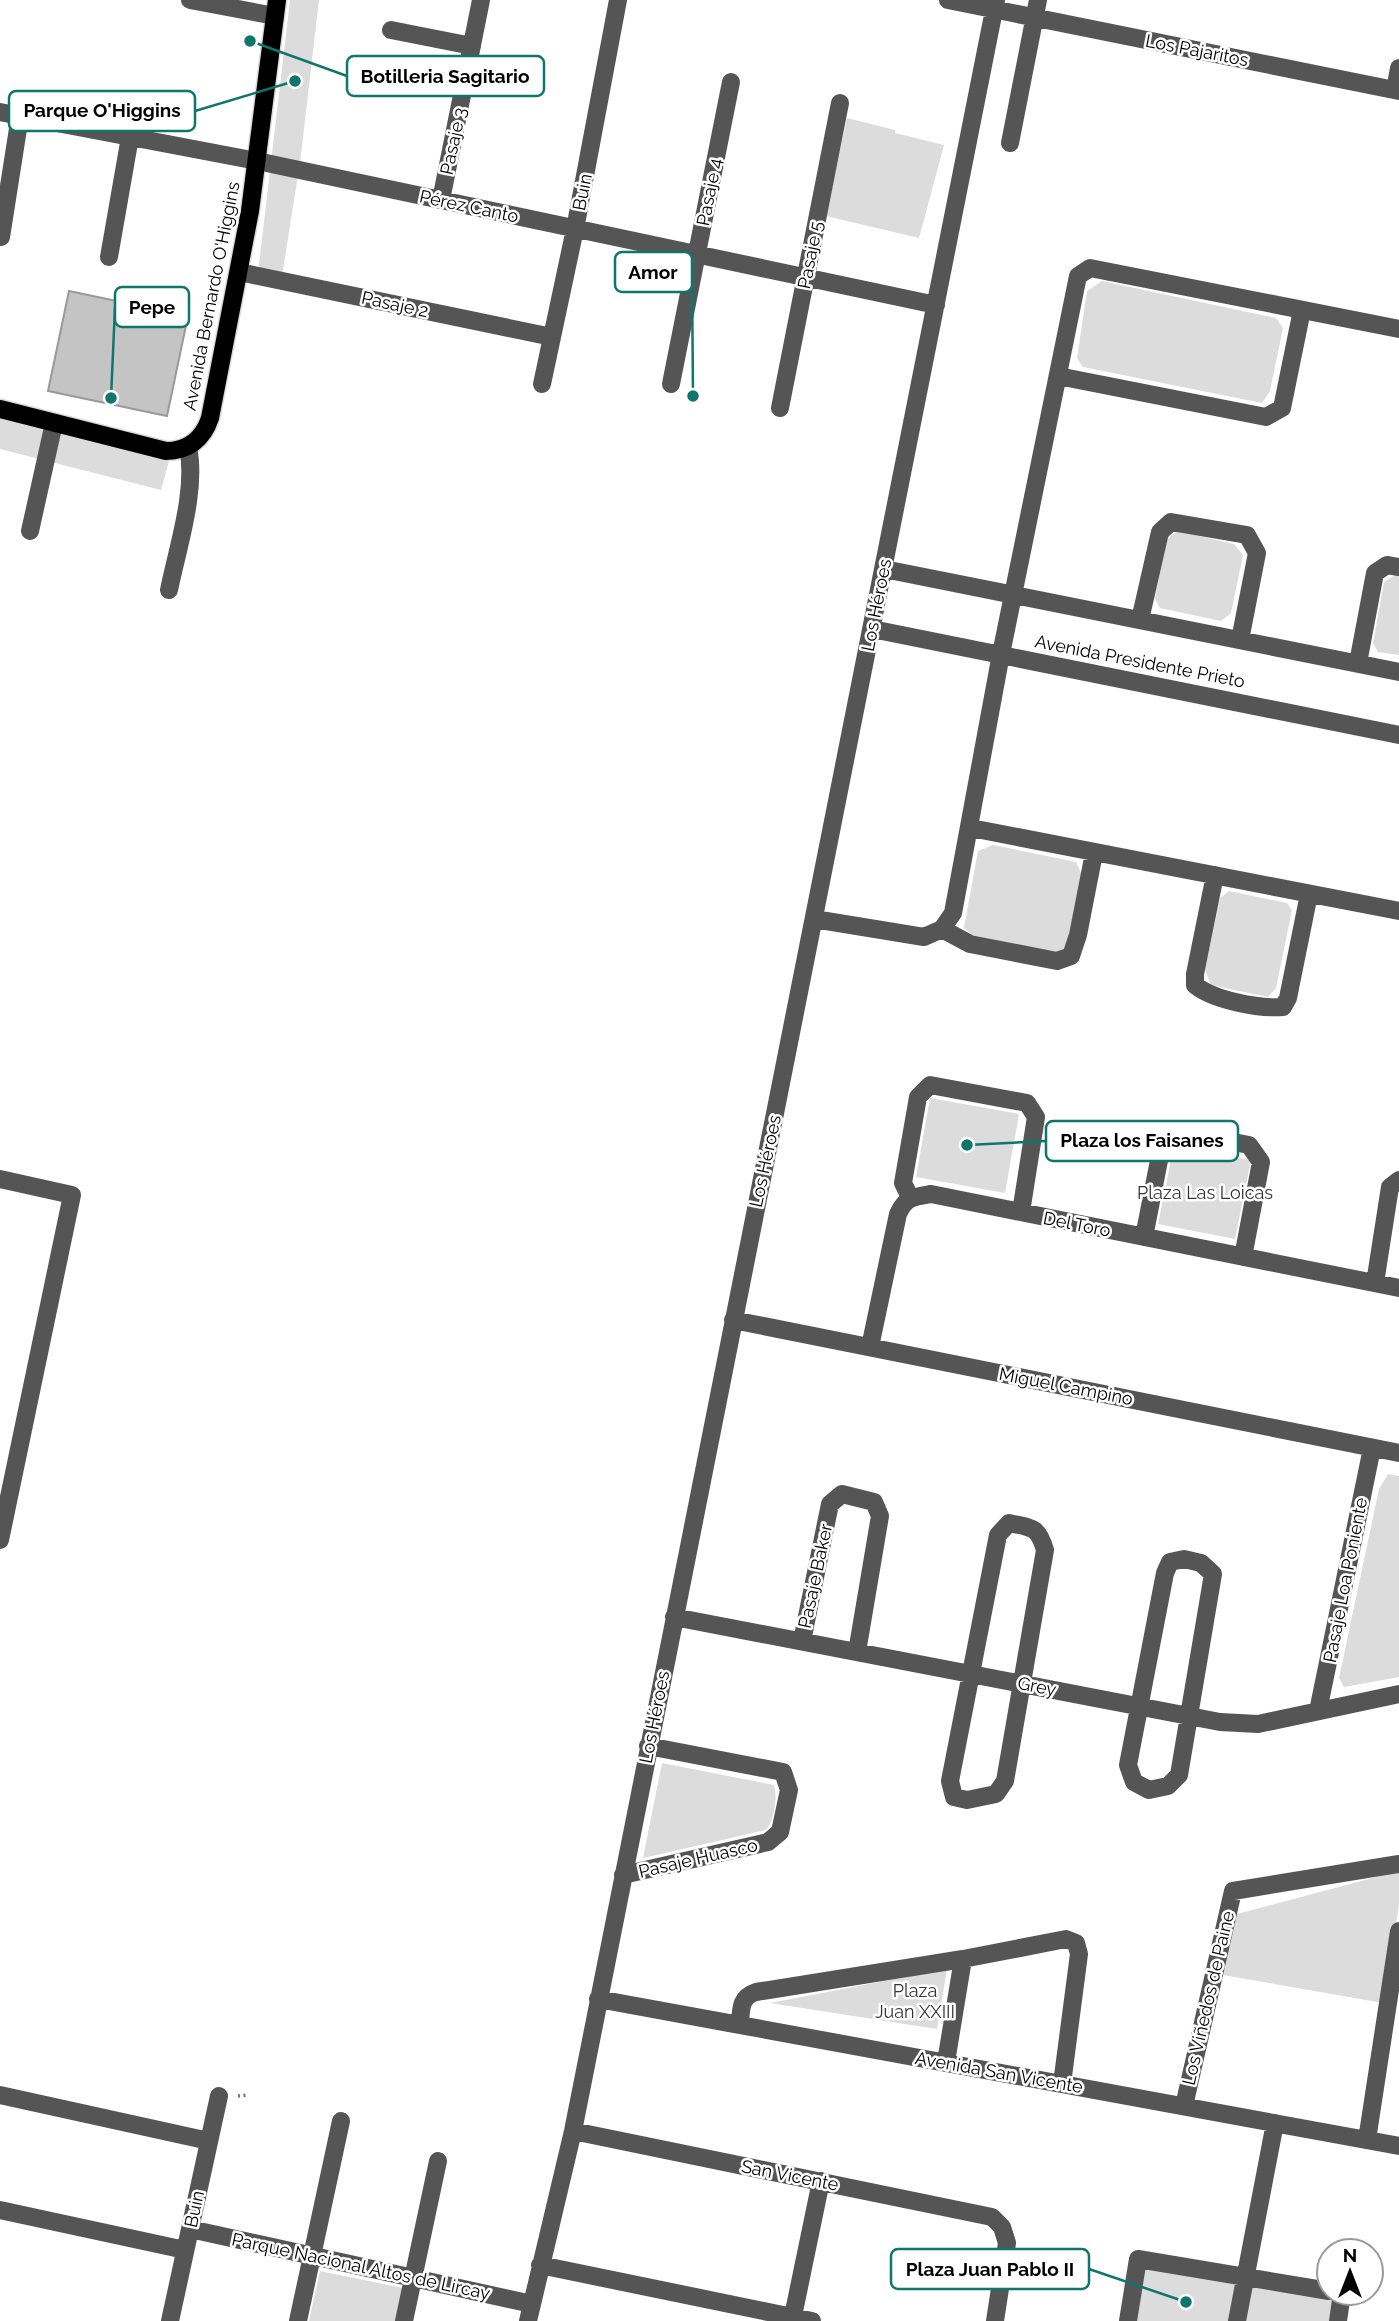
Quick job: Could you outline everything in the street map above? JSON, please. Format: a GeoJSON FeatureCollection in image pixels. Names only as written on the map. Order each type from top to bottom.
{"type":"FeatureCollection","features":[{"type":"Feature","properties":{"kind":"main road","name":"Avenida Bernardo O'Higgins"},"geometry":{"type":"LineString","coordinates":[[188,447],[202,435],[210,418],[239,272],[257,162],[276,8]]}},
{"type":"Feature","properties":{"kind":"main road"},"geometry":{"type":"LineString","coordinates":[[0,409],[166,451],[188,447]]}},
{"type":"Feature","properties":{"kind":"street"},"geometry":{"type":"LineString","coordinates":[[190,0],[276,8]]}},
{"type":"Feature","properties":{"kind":"street","name":"Pasaje 3"},"geometry":{"type":"LineString","coordinates":[[440,200],[481,0]]}},
{"type":"Feature","properties":{"kind":"street","name":"Buin"},"geometry":{"type":"LineString","coordinates":[[542,384],[575,229],[618,0]]}},
{"type":"Feature","properties":{"kind":"street","name":"Los Pajaritos"},"geometry":{"type":"LineString","coordinates":[[948,0],[1037,9],[1397,90]]}},
{"type":"Feature","properties":{"kind":"street","name":"Los Héroes"},"geometry":{"type":"LineString","coordinates":[[530,2312],[573,2131],[995,5]]}},
{"type":"Feature","properties":{"kind":"street"},"geometry":{"type":"LineString","coordinates":[[1010,143],[1037,9]]}},
{"type":"Feature","properties":{"kind":"street"},"geometry":{"type":"LineString","coordinates":[[391,30],[472,46]]}},
{"type":"Feature","properties":{"kind":"street"},"geometry":{"type":"LineString","coordinates":[[1397,90],[1399,68]]}},
{"type":"Feature","properties":{"kind":"street","name":"Pasaje 4"},"geometry":{"type":"LineString","coordinates":[[671,384],[731,82]]}},
{"type":"Feature","properties":{"kind":"street","name":"Pasaje 5"},"geometry":{"type":"LineString","coordinates":[[779,408],[840,103]]}},
{"type":"Feature","properties":{"kind":"street","name":"Pérez Canto"},"geometry":{"type":"LineString","coordinates":[[0,112],[257,162],[936,305]]}},
{"type":"Feature","properties":{"kind":"street"},"geometry":{"type":"LineString","coordinates":[[1,237],[20,116]]}},
{"type":"Feature","properties":{"kind":"street"},"geometry":{"type":"LineString","coordinates":[[109,257],[130,137]]}},
{"type":"Feature","properties":{"kind":"street"},"geometry":{"type":"LineString","coordinates":[[814,919],[924,937],[942,929],[953,913],[971,828],[1001,654],[1077,276],[1090,268],[1399,329]]}},
{"type":"Feature","properties":{"kind":"street","name":"Pasaje 2"},"geometry":{"type":"LineString","coordinates":[[239,272],[552,337]]}},
{"type":"Feature","properties":{"kind":"street"},"geometry":{"type":"LineString","coordinates":[[1058,376],[1266,416],[1282,408],[1301,310]]}},
{"type":"Feature","properties":{"kind":"street"},"geometry":{"type":"LineString","coordinates":[[30,531],[54,423]]}},
{"type":"Feature","properties":{"kind":"street"},"geometry":{"type":"LineString","coordinates":[[169,590],[190,488],[188,447]]}},
{"type":"Feature","properties":{"kind":"street"},"geometry":{"type":"LineString","coordinates":[[1140,620],[1160,533],[1171,522],[1247,535],[1257,553],[1240,640]]}},
{"type":"Feature","properties":{"kind":"street"},"geometry":{"type":"LineString","coordinates":[[1358,663],[1375,573],[1387,565],[1399,567]]}},
{"type":"Feature","properties":{"kind":"street"},"geometry":{"type":"LineString","coordinates":[[884,569],[1399,672]]}},
{"type":"Feature","properties":{"kind":"street","name":"Avenida Presidente Prieto"},"geometry":{"type":"LineString","coordinates":[[872,629],[1399,735]]}},
{"type":"Feature","properties":{"kind":"street"},"geometry":{"type":"LineString","coordinates":[[971,828],[1399,911]]}},
{"type":"Feature","properties":{"kind":"street"},"geometry":{"type":"LineString","coordinates":[[942,929],[970,944],[1057,961],[1071,956],[1078,935],[1094,852]]}},
{"type":"Feature","properties":{"kind":"street"},"geometry":{"type":"LineString","coordinates":[[1215,876],[1195,985],[1205,994],[1269,1008],[1283,1007],[1288,998],[1309,894]]}},
{"type":"Feature","properties":{"kind":"street"},"geometry":{"type":"LineString","coordinates":[[870,1347],[898,1214],[909,1197],[903,1183],[919,1097],[930,1085],[1027,1103],[1037,1117],[1021,1212]]}},
{"type":"Feature","properties":{"kind":"street"},"geometry":{"type":"LineString","coordinates":[[1144,1237],[1163,1140],[1176,1131],[1249,1145],[1261,1162],[1243,1256]]}},
{"type":"Feature","properties":{"kind":"street"},"geometry":{"type":"LineString","coordinates":[[0,1179],[72,1195],[0,1540]]}},
{"type":"Feature","properties":{"kind":"street"},"geometry":{"type":"LineString","coordinates":[[1375,1283],[1390,1187],[1399,1180]]}},
{"type":"Feature","properties":{"kind":"street","name":"Del Toro"},"geometry":{"type":"LineString","coordinates":[[909,1197],[931,1194],[1399,1288]]}},
{"type":"Feature","properties":{"kind":"street","name":"Miguel Campino"},"geometry":{"type":"LineString","coordinates":[[733,1320],[1399,1453]]}},
{"type":"Feature","properties":{"kind":"street","name":"Pasaje Loa Poniente"},"geometry":{"type":"LineString","coordinates":[[1318,1712],[1372,1448]]}},
{"type":"Feature","properties":{"kind":"street","name":"Pasaje Baker"},"geometry":{"type":"LineString","coordinates":[[802,1641],[830,1504],[842,1494],[874,1502],[880,1516],[857,1652]]}},
{"type":"Feature","properties":{"kind":"street"},"geometry":{"type":"LineString","coordinates":[[1009,1524],[1033,1528],[1041,1535],[1045,1550],[1022,1684],[1005,1781],[996,1794],[967,1800],[954,1797],[950,1781],[998,1535],[1009,1524]]}},
{"type":"Feature","properties":{"kind":"street"},"geometry":{"type":"LineString","coordinates":[[1184,1559],[1201,1563],[1213,1574],[1189,1715],[1179,1775],[1168,1786],[1149,1790],[1134,1782],[1128,1765],[1165,1573],[1170,1562],[1184,1559]]}},
{"type":"Feature","properties":{"kind":"street","name":"Grey"},"geometry":{"type":"LineString","coordinates":[[674,1617],[1220,1721],[1258,1724],[1399,1694]]}},
{"type":"Feature","properties":{"kind":"street","name":"Pasaje Huasco"},"geometry":{"type":"LineString","coordinates":[[623,1875],[768,1842],[780,1832],[789,1790],[783,1772],[648,1746]]}},
{"type":"Feature","properties":{"kind":"street","name":"Los Viñedos de Paine"},"geometry":{"type":"LineString","coordinates":[[1184,2106],[1233,1891],[1399,1864]]}},
{"type":"Feature","properties":{"kind":"street"},"geometry":{"type":"LineString","coordinates":[[1367,2140],[1399,1931]]}},
{"type":"Feature","properties":{"kind":"street"},"geometry":{"type":"LineString","coordinates":[[740,2025],[742,2003],[747,1995],[757,1992],[962,1959],[1066,1939],[1076,1943],[1079,1954],[1062,2084]]}},
{"type":"Feature","properties":{"kind":"street"},"geometry":{"type":"LineString","coordinates":[[946,2062],[962,1959]]}},
{"type":"Feature","properties":{"kind":"street","name":"Avenida San Vicente"},"geometry":{"type":"LineString","coordinates":[[598,1998],[1399,2146]]}},
{"type":"Feature","properties":{"kind":"street"},"geometry":{"type":"LineString","coordinates":[[0,2095],[209,2141]]}},
{"type":"Feature","properties":{"kind":"street","name":"Buin"},"geometry":{"type":"LineString","coordinates":[[170,2321],[219,2096]]}},
{"type":"Feature","properties":{"kind":"street"},"geometry":{"type":"LineString","coordinates":[[298,2321],[341,2121]]}},
{"type":"Feature","properties":{"kind":"street"},"geometry":{"type":"LineString","coordinates":[[1237,2321],[1275,2123]]}},
{"type":"Feature","properties":{"kind":"street","name":"San Vicente"},"geometry":{"type":"LineString","coordinates":[[573,2131],[984,2213],[998,2221],[1007,2243],[995,2321]]}},
{"type":"Feature","properties":{"kind":"street"},"geometry":{"type":"LineString","coordinates":[[404,2321],[438,2161]]}},
{"type":"Feature","properties":{"kind":"street"},"geometry":{"type":"LineString","coordinates":[[793,2319],[821,2181]]}},
{"type":"Feature","properties":{"kind":"street"},"geometry":{"type":"LineString","coordinates":[[0,2210],[185,2250]]}},
{"type":"Feature","properties":{"kind":"street","name":"Parque Nacional Altos de Lircay"},"geometry":{"type":"LineString","coordinates":[[190,2228],[414,2277],[530,2312]]}},
{"type":"Feature","properties":{"kind":"street"},"geometry":{"type":"LineString","coordinates":[[1128,2321],[1138,2259],[1315,2289]]}},
{"type":"Feature","properties":{"kind":"street"},"geometry":{"type":"LineString","coordinates":[[540,2265],[812,2321]]}},
{"type":"Feature","properties":{"kind":"green space"},"geometry":{"type":"Polygon","coordinates":[[[290,0],[319,0],[300,163],[282,276],[258,273],[290,0]]]}},
{"type":"Feature","properties":{"kind":"green space"},"geometry":{"type":"Polygon","coordinates":[[[847,118],[944,145],[919,238],[826,216],[847,118]]]}},
{"type":"Feature","properties":{"kind":"green space"},"geometry":{"type":"Polygon","coordinates":[[[1102,281],[1276,318],[1283,328],[1270,391],[1262,403],[1083,367],[1077,358],[1087,291],[1102,281]]]}},
{"type":"Feature","properties":{"kind":"green space"},"geometry":{"type":"Polygon","coordinates":[[[0,419],[169,461],[161,490],[0,449],[0,419]]]}},
{"type":"Feature","properties":{"kind":"green space"},"geometry":{"type":"Polygon","coordinates":[[[1178,531],[1234,544],[1243,555],[1231,613],[1221,621],[1160,608],[1155,599],[1166,539],[1178,531]]]}},
{"type":"Feature","properties":{"kind":"green space"},"geometry":{"type":"Polygon","coordinates":[[[1395,575],[1399,576],[1399,655],[1378,652],[1373,643],[1384,582],[1395,575]]]}},
{"type":"Feature","properties":{"kind":"green space"},"geometry":{"type":"Polygon","coordinates":[[[993,845],[1076,862],[1082,875],[1067,946],[1058,953],[972,935],[964,928],[978,851],[993,845]]]}},
{"type":"Feature","properties":{"kind":"green space"},"geometry":{"type":"Polygon","coordinates":[[[1229,891],[1287,903],[1292,910],[1276,988],[1268,997],[1211,985],[1205,970],[1220,898],[1229,891]]]}},
{"type":"Feature","properties":{"kind":"green space"},"geometry":{"type":"Polygon","coordinates":[[[930,1098],[1019,1114],[1005,1193],[916,1177],[930,1098]]]}},
{"type":"Feature","properties":{"kind":"green space","name":"Plaza Las Loicas"},"geometry":{"type":"Polygon","coordinates":[[[1174,1145],[1251,1160],[1235,1239],[1158,1224],[1174,1145]]]}},
{"type":"Feature","properties":{"kind":"green space"},"geometry":{"type":"Polygon","coordinates":[[[1388,1474],[1399,1476],[1399,1677],[1344,1687],[1339,1678],[1379,1489],[1388,1474]]]}},
{"type":"Feature","properties":{"kind":"green space"},"geometry":{"type":"Polygon","coordinates":[[[662,1763],[774,1785],[775,1802],[769,1826],[766,1830],[643,1858],[662,1763]]]}},
{"type":"Feature","properties":{"kind":"green space"},"geometry":{"type":"Polygon","coordinates":[[[1399,1871],[1399,1905],[1383,2003],[1223,1975],[1233,1915],[1399,1871]]]}},
{"type":"Feature","properties":{"kind":"green space","name":"Plaza Juan XXIII"},"geometry":{"type":"Polygon","coordinates":[[[947,1969],[937,2029],[770,2003],[947,1969]]]}},
{"type":"Feature","properties":{"kind":"green space"},"geometry":{"type":"Polygon","coordinates":[[[1143,2267],[1236,2284],[1230,2321],[1135,2321],[1143,2267]]]}},
{"type":"Feature","properties":{"kind":"green space"},"geometry":{"type":"Polygon","coordinates":[[[320,2271],[403,2288],[396,2321],[309,2321],[320,2271]]]}},
{"type":"Feature","properties":{"kind":"green space"},"geometry":{"type":"Polygon","coordinates":[[[1248,2286],[1315,2295],[1315,2307],[1334,2307],[1332,2321],[1242,2321],[1248,2286]]]}},
{"type":"Feature","properties":{"kind":"building"},"geometry":{"type":"Polygon","coordinates":[[[69,291],[188,316],[167,416],[48,391],[69,291]]]}},
{"type":"Feature","properties":{"kind":"place","name":"Botilleria Sagitario"},"geometry":{"type":"Point","coordinates":[250,41]}},
{"type":"Feature","properties":{"kind":"place","name":"Parque O'Higgins"},"geometry":{"type":"Point","coordinates":[295,81]}},
{"type":"Feature","properties":{"kind":"place","name":"Amor"},"geometry":{"type":"Point","coordinates":[693,396]}},
{"type":"Feature","properties":{"kind":"place","name":"Pepe"},"geometry":{"type":"Point","coordinates":[111,398]}},
{"type":"Feature","properties":{"kind":"place","name":"Plaza los Faisanes"},"geometry":{"type":"Point","coordinates":[967,1145]}},
{"type":"Feature","properties":{"kind":"place","name":"Plaza Juan Pablo II"},"geometry":{"type":"Point","coordinates":[1186,2302]}}]}
